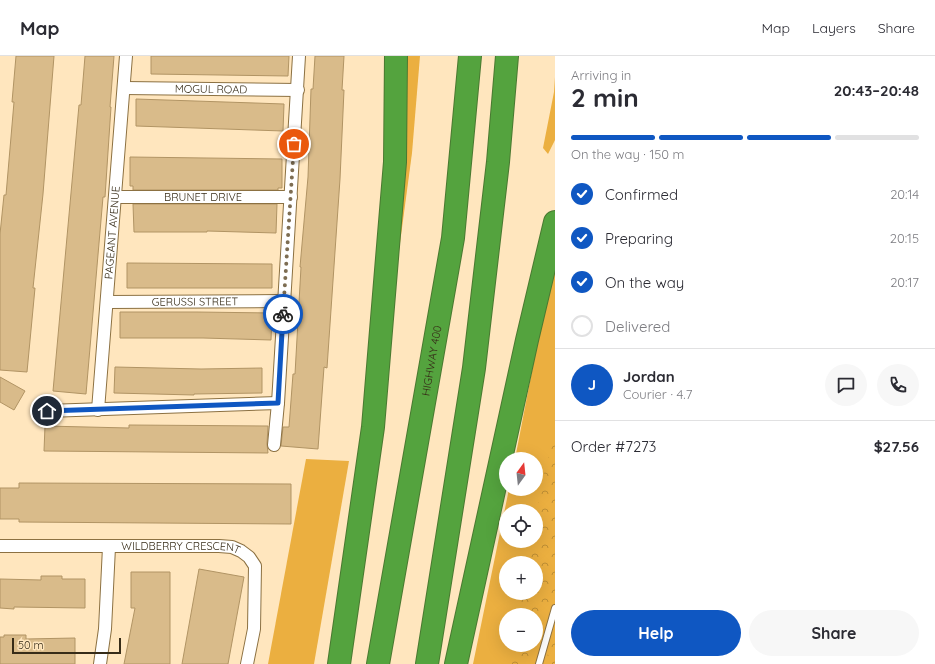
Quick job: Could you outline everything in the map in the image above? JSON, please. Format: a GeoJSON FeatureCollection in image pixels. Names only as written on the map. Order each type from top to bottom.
{"type":"FeatureCollection","features":[{"type":"Feature","properties":{"kind":"highway"},"geometry":{"type":"LineString","coordinates":[[339,664],[373,427],[395,162],[396,56]]}},
{"type":"Feature","properties":{"kind":"highway","name":"HIGHWAY 400"},"geometry":{"type":"LineString","coordinates":[[378,664],[453,238],[470,56]]}},
{"type":"Feature","properties":{"kind":"highway"},"geometry":{"type":"LineString","coordinates":[[427,664],[474,368],[498,162],[506,56]]}},
{"type":"Feature","properties":{"kind":"highway"},"geometry":{"type":"LineString","coordinates":[[456,664],[527,340],[555,222]]}},
{"type":"Feature","properties":{"kind":"street","name":"PAGEANT AVENUE"},"geometry":{"type":"LineString","coordinates":[[98,410],[126,56]]}},
{"type":"Feature","properties":{"kind":"street"},"geometry":{"type":"LineString","coordinates":[[274,445],[278,403],[299,56]]}},
{"type":"Feature","properties":{"kind":"street","name":"MOGUL ROAD"},"geometry":{"type":"LineString","coordinates":[[124,88],[298,90]]}},
{"type":"Feature","properties":{"kind":"street","name":"BRUNET DRIVE"},"geometry":{"type":"LineString","coordinates":[[115,197],[291,197]]}},
{"type":"Feature","properties":{"kind":"street","name":"GERUSSI STREET"},"geometry":{"type":"LineString","coordinates":[[107,302],[284,301]]}},
{"type":"Feature","properties":{"kind":"street"},"geometry":{"type":"LineString","coordinates":[[47,411],[278,403]]}},
{"type":"Feature","properties":{"kind":"street","name":"WILDBERRY CRESCENT"},"geometry":{"type":"LineString","coordinates":[[0,546],[232,547],[241,551],[249,557],[255,566],[256,590],[254,629],[247,664]]}},
{"type":"Feature","properties":{"kind":"street"},"geometry":{"type":"LineString","coordinates":[[100,664],[106,629],[109,547]]}},
{"type":"Feature","properties":{"kind":"lane"},"geometry":{"type":"LineString","coordinates":[[539,664],[555,608]]}},
{"type":"Feature","properties":{"kind":"green space"},"geometry":{"type":"Polygon","coordinates":[[[400,56],[420,56],[412,153],[392,303],[400,56]]]}},
{"type":"Feature","properties":{"kind":"green space"},"geometry":{"type":"Polygon","coordinates":[[[555,77],[555,140],[548,154],[543,148],[554,92],[555,77]]]}},
{"type":"Feature","properties":{"kind":"green space"},"geometry":{"type":"Polygon","coordinates":[[[555,263],[555,664],[473,664],[499,538],[499,548],[543,548],[543,504],[506,504],[508,496],[543,496],[543,452],[516,452],[547,293],[555,263]]]}},
{"type":"Feature","properties":{"kind":"green space"},"geometry":{"type":"Polygon","coordinates":[[[552,442],[555,442],[555,594],[543,614],[543,608],[518,608],[520,600],[543,600],[543,556],[528,556],[530,548],[543,548],[543,504],[538,504],[540,496],[543,496],[543,477],[552,442]]]}},
{"type":"Feature","properties":{"kind":"green space"},"geometry":{"type":"Polygon","coordinates":[[[306,459],[349,461],[314,664],[268,664],[306,459]]]}},
{"type":"Feature","properties":{"kind":"green space"},"geometry":{"type":"Polygon","coordinates":[[[555,629],[555,664],[545,664],[555,629]]]}},
{"type":"Feature","properties":{"kind":"green space"},"geometry":{"type":"Polygon","coordinates":[[[510,652],[533,652],[531,664],[508,664],[510,652]]]}},
{"type":"Feature","properties":{"kind":"building"},"geometry":{"type":"Polygon","coordinates":[[[16,56],[54,56],[27,372],[0,370],[0,234],[4,195],[6,195],[14,102],[12,102],[16,56]]]}},
{"type":"Feature","properties":{"kind":"building"},"geometry":{"type":"Polygon","coordinates":[[[85,56],[114,56],[105,197],[103,197],[86,394],[53,391],[79,105],[81,105],[85,56]]]}},
{"type":"Feature","properties":{"kind":"building"},"geometry":{"type":"Polygon","coordinates":[[[151,56],[289,56],[288,76],[151,74],[151,56]]]}},
{"type":"Feature","properties":{"kind":"building"},"geometry":{"type":"Polygon","coordinates":[[[315,56],[344,56],[340,179],[327,368],[324,367],[318,449],[281,446],[283,427],[289,427],[293,374],[295,374],[300,267],[308,177],[311,89],[313,89],[315,56]]]}},
{"type":"Feature","properties":{"kind":"building"},"geometry":{"type":"Polygon","coordinates":[[[136,99],[284,104],[283,131],[136,126],[136,99]]]}},
{"type":"Feature","properties":{"kind":"building"},"geometry":{"type":"Polygon","coordinates":[[[130,157],[282,159],[282,188],[278,188],[278,190],[133,190],[133,186],[130,186],[130,157]]]}},
{"type":"Feature","properties":{"kind":"building"},"geometry":{"type":"Polygon","coordinates":[[[133,204],[277,204],[276,233],[207,231],[134,232],[133,204]]]}},
{"type":"Feature","properties":{"kind":"building"},"geometry":{"type":"Polygon","coordinates":[[[127,263],[272,264],[272,288],[127,288],[127,263]]]}},
{"type":"Feature","properties":{"kind":"building"},"geometry":{"type":"Polygon","coordinates":[[[120,312],[272,313],[271,340],[120,338],[120,312]]]}},
{"type":"Feature","properties":{"kind":"building"},"geometry":{"type":"Polygon","coordinates":[[[115,367],[201,369],[262,368],[262,393],[194,395],[114,393],[115,367]]]}},
{"type":"Feature","properties":{"kind":"building"},"geometry":{"type":"Polygon","coordinates":[[[0,377],[25,391],[14,410],[0,402],[0,377]]]}},
{"type":"Feature","properties":{"kind":"building"},"geometry":{"type":"Polygon","coordinates":[[[129,425],[268,426],[268,453],[44,451],[45,426],[129,428],[129,425]]]}},
{"type":"Feature","properties":{"kind":"building"},"geometry":{"type":"Polygon","coordinates":[[[19,483],[291,484],[291,524],[19,522],[19,519],[0,519],[0,488],[19,488],[19,483]]]}},
{"type":"Feature","properties":{"kind":"building"},"geometry":{"type":"Polygon","coordinates":[[[199,569],[244,577],[228,664],[182,664],[199,569]]]}},
{"type":"Feature","properties":{"kind":"building"},"geometry":{"type":"Polygon","coordinates":[[[131,572],[170,572],[170,664],[124,664],[135,608],[131,608],[131,572]]]}},
{"type":"Feature","properties":{"kind":"building"},"geometry":{"type":"Polygon","coordinates":[[[41,576],[62,576],[62,579],[85,579],[85,608],[0,608],[0,579],[41,580],[41,576]]]}},
{"type":"Feature","properties":{"kind":"building"},"geometry":{"type":"Polygon","coordinates":[[[4,635],[26,635],[26,639],[75,638],[75,664],[0,664],[0,637],[4,637],[4,635]]]}},
{"type":"Feature","properties":{"kind":"way so far"},"geometry":{"type":"LineString","coordinates":[[283,314],[294,144]]}},
{"type":"Feature","properties":{"kind":"route"},"geometry":{"type":"LineString","coordinates":[[47,411],[278,403],[283,314]]}}]}
